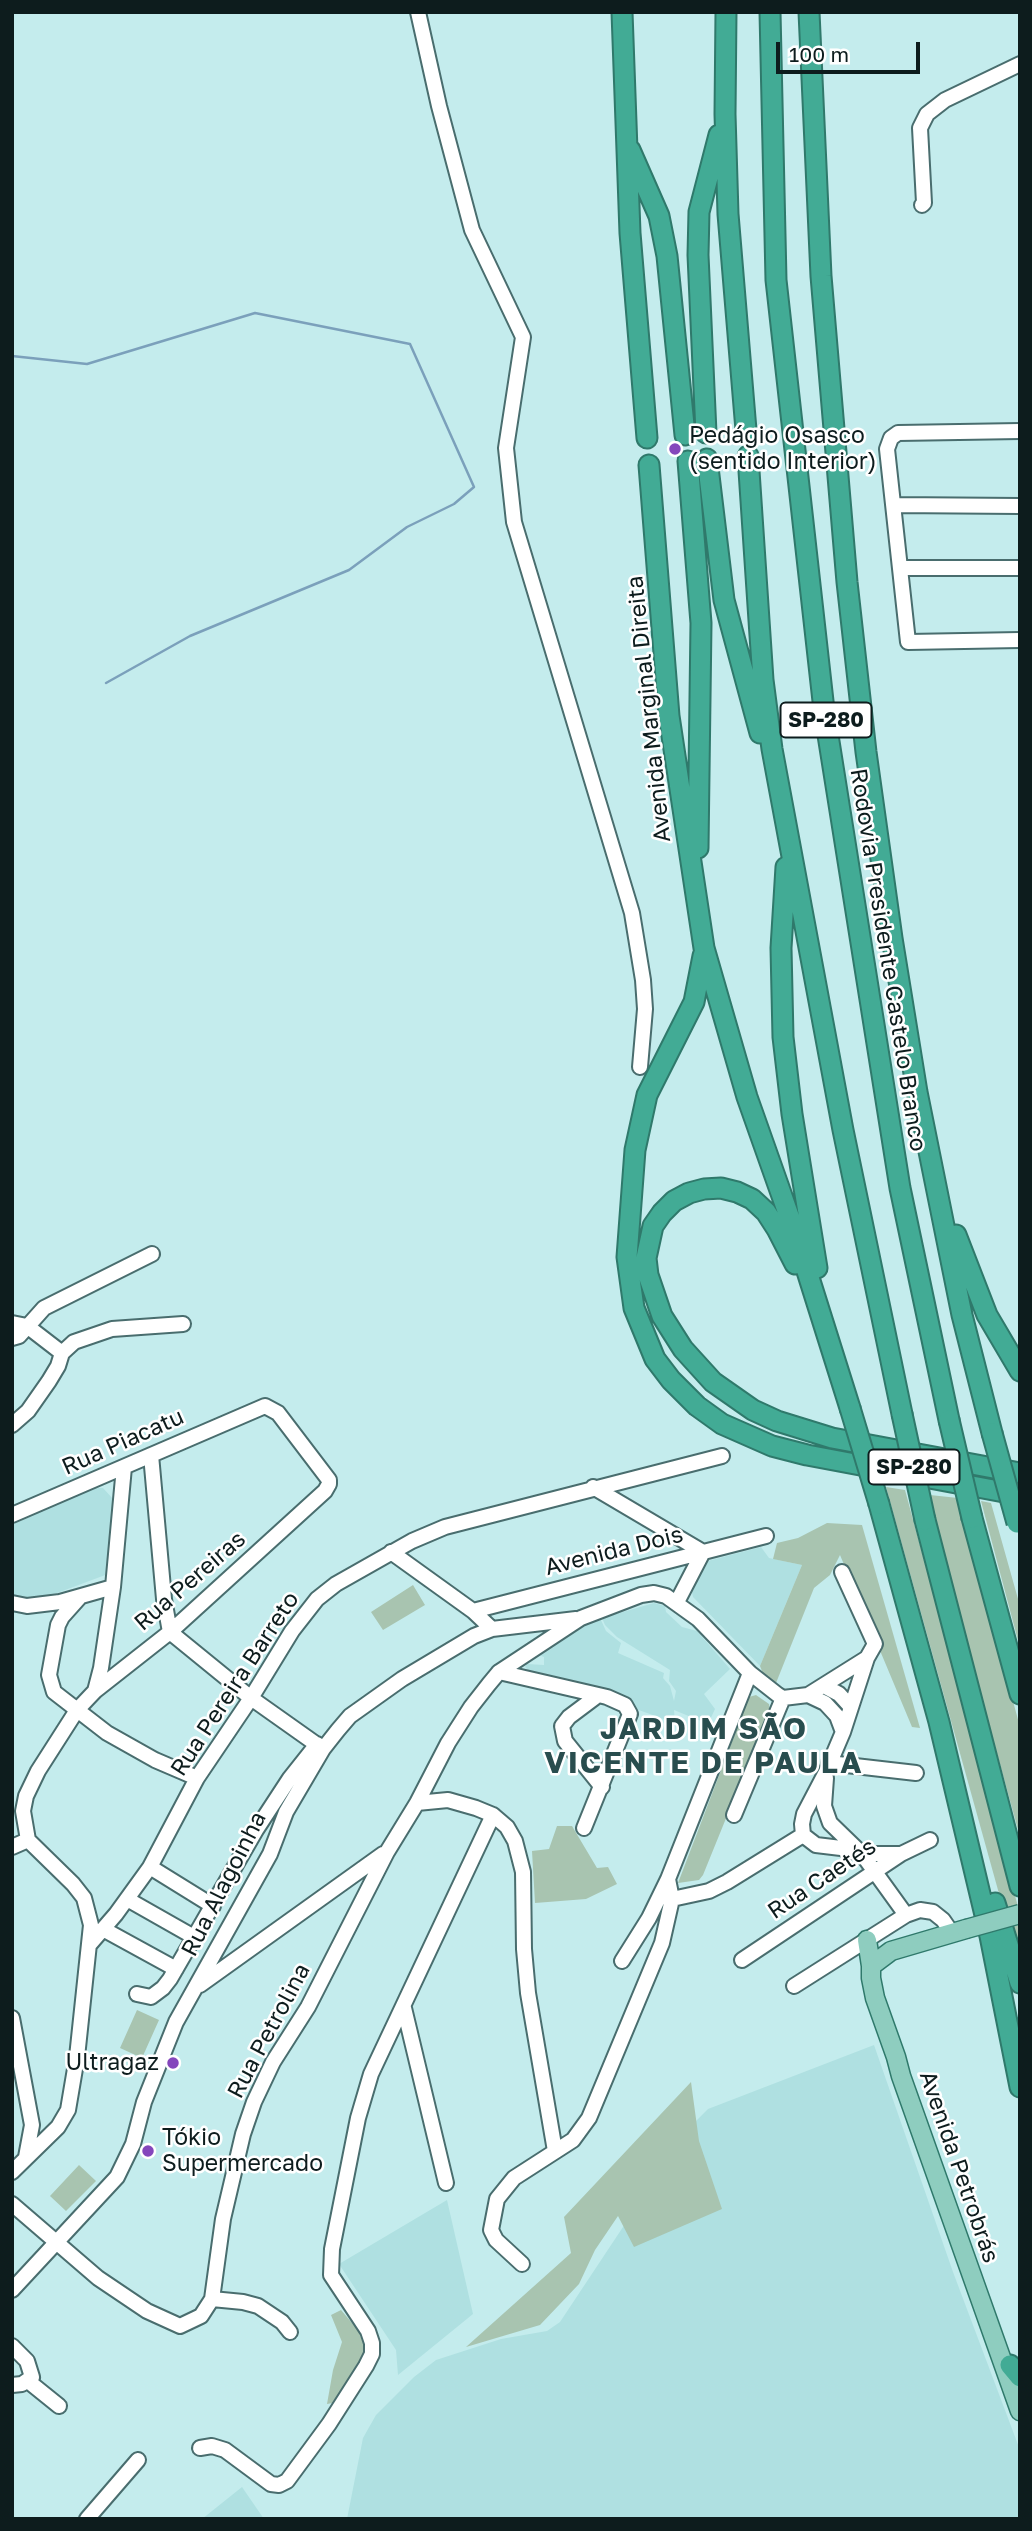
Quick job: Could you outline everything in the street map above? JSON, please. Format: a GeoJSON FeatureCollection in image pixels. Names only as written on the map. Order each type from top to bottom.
{"type":"FeatureCollection","features":[{"type":"Feature","properties":{"kind":"highway"},"geometry":{"type":"LineString","coordinates":[[622,12],[630,233],[647,438]]}},
{"type":"Feature","properties":{"kind":"highway"},"geometry":{"type":"LineString","coordinates":[[726,12],[724,114],[728,214],[746,430]]}},
{"type":"Feature","properties":{"kind":"highway","name":"Rodovia Presidente Castelo Branco"},"geometry":{"type":"LineString","coordinates":[[771,12],[776,280],[824,710],[900,1188],[972,1518],[1020,1694]]}},
{"type":"Feature","properties":{"kind":"highway","name":"Rodovia Presidente Castelo Branco"},"geometry":{"type":"LineString","coordinates":[[809,12],[821,276],[847,582],[866,752],[917,1092],[961,1315],[1018,1528]]}},
{"type":"Feature","properties":{"kind":"highway"},"geometry":{"type":"LineString","coordinates":[[706,433],[698,255],[699,212],[724,114]]}},
{"type":"Feature","properties":{"kind":"highway"},"geometry":{"type":"LineString","coordinates":[[626,139],[659,216],[667,256],[685,435]]}},
{"type":"Feature","properties":{"kind":"highway","name":"SP-280"},"geometry":{"type":"LineString","coordinates":[[748,456],[763,680],[772,749],[843,1130],[925,1520],[1020,1886]]}},
{"type":"Feature","properties":{"kind":"highway"},"geometry":{"type":"LineString","coordinates":[[697,905],[701,624],[698,460],[730,628],[787,831],[781,948],[783,1037],[792,1114],[827,1335]]}},
{"type":"Feature","properties":{"kind":"highway","name":"Avenida Marginal Direita"},"geometry":{"type":"LineString","coordinates":[[649,465],[669,716],[704,948]]}},
{"type":"Feature","properties":{"kind":"highway"},"geometry":{"type":"LineString","coordinates":[[704,948],[747,1097],[794,1230],[850,1408],[939,1722],[1020,1983]]}},
{"type":"Feature","properties":{"kind":"highway"},"geometry":{"type":"LineString","coordinates":[[704,948],[694,1002],[647,1095],[635,1150],[627,1257],[634,1308],[655,1359],[697,1406],[722,1424],[747,1436],[807,1455],[1020,1495]]}},
{"type":"Feature","properties":{"kind":"highway"},"geometry":{"type":"LineString","coordinates":[[933,1172],[986,1315],[1020,1371]]}},
{"type":"Feature","properties":{"kind":"highway"},"geometry":{"type":"LineString","coordinates":[[827,1335],[777,1229],[766,1212],[752,1199],[721,1188],[688,1193],[674,1201],[653,1226],[646,1258],[648,1275],[662,1315],[678,1342],[698,1367],[734,1398],[777,1421],[832,1438],[1020,1474]]}},
{"type":"Feature","properties":{"kind":"highway"},"geometry":{"type":"LineString","coordinates":[[939,1722],[990,1936],[1020,2087]]}},
{"type":"Feature","properties":{"kind":"main road"},"geometry":{"type":"LineString","coordinates":[[871,1966],[891,1951],[1020,1914]]}},
{"type":"Feature","properties":{"kind":"main road"},"geometry":{"type":"LineString","coordinates":[[867,1940],[891,1951]]}},
{"type":"Feature","properties":{"kind":"main road","name":"Avenida Petrobrás"},"geometry":{"type":"LineString","coordinates":[[867,1940],[875,1998],[1020,2411]]}},
{"type":"Feature","properties":{"kind":"main road","name":"Avenida Petrobrás"},"geometry":{"type":"LineString","coordinates":[[897,2057],[908,2074],[1020,2391]]}},
{"type":"Feature","properties":{"kind":"street"},"geometry":{"type":"LineString","coordinates":[[418,12],[439,106],[472,230],[523,337],[506,448],[514,522],[632,913],[645,1009],[640,1067]]}},
{"type":"Feature","properties":{"kind":"street"},"geometry":{"type":"LineString","coordinates":[[922,205],[925,203],[920,128],[927,114],[944,100],[1020,64]]}},
{"type":"Feature","properties":{"kind":"street"},"geometry":{"type":"LineString","coordinates":[[1020,431],[898,433],[891,438],[887,449],[908,642],[1020,640]]}},
{"type":"Feature","properties":{"kind":"street"},"geometry":{"type":"LineString","coordinates":[[893,505],[1020,506]]}},
{"type":"Feature","properties":{"kind":"street"},"geometry":{"type":"LineString","coordinates":[[900,568],[1020,568]]}},
{"type":"Feature","properties":{"kind":"street"},"geometry":{"type":"LineString","coordinates":[[12,1338],[19,1336],[44,1308],[152,1254]]}},
{"type":"Feature","properties":{"kind":"street"},"geometry":{"type":"LineString","coordinates":[[12,1324],[27,1326],[62,1353]]}},
{"type":"Feature","properties":{"kind":"street"},"geometry":{"type":"LineString","coordinates":[[12,1425],[28,1411],[58,1366],[62,1353],[74,1342],[112,1329],[183,1324]]}},
{"type":"Feature","properties":{"kind":"street","name":"Rua Piacatu"},"geometry":{"type":"LineString","coordinates":[[12,1515],[265,1406],[273,1409],[326,1475],[329,1484],[313,1502]]}},
{"type":"Feature","properties":{"kind":"street"},"geometry":{"type":"LineString","coordinates":[[137,1994],[146,1997],[156,1994],[176,1969],[272,1804],[320,1747],[251,1698],[170,1632],[164,1599],[151,1455]]}},
{"type":"Feature","properties":{"kind":"street","name":"Rua Pereira Barreto"},"geometry":{"type":"LineString","coordinates":[[90,1944],[150,1867],[197,1778],[251,1698],[292,1630],[317,1599],[336,1584],[391,1552],[445,1527],[722,1456]]}},
{"type":"Feature","properties":{"kind":"street"},"geometry":{"type":"LineString","coordinates":[[95,1691],[113,1587],[124,1467]]}},
{"type":"Feature","properties":{"kind":"street"},"geometry":{"type":"LineString","coordinates":[[593,1487],[703,1552],[677,1602]]}},
{"type":"Feature","properties":{"kind":"street","name":"Rua Pereiras"},"geometry":{"type":"LineString","coordinates":[[18,1811],[38,1770],[77,1710],[95,1691],[170,1632],[313,1502]]}},
{"type":"Feature","properties":{"kind":"street","name":"Avenida Dois"},"geometry":{"type":"LineString","coordinates":[[473,1611],[766,1536]]}},
{"type":"Feature","properties":{"kind":"street"},"geometry":{"type":"LineString","coordinates":[[391,1552],[473,1611],[492,1629]]}},
{"type":"Feature","properties":{"kind":"street"},"geometry":{"type":"LineString","coordinates":[[842,1572],[875,1644],[867,1658],[843,1732],[804,1814],[803,1835],[816,1845],[862,1854],[901,1854]]}},
{"type":"Feature","properties":{"kind":"street"},"geometry":{"type":"LineString","coordinates":[[12,1603],[35,1605],[79,1598],[113,1587]]}},
{"type":"Feature","properties":{"kind":"street"},"geometry":{"type":"LineString","coordinates":[[581,1618],[622,1601],[654,1593],[677,1602],[717,1637],[750,1673],[783,1698],[808,1695],[867,1658]]}},
{"type":"Feature","properties":{"kind":"street"},"geometry":{"type":"LineString","coordinates":[[79,1598],[58,1625],[48,1675],[54,1692],[107,1733],[197,1778]]}},
{"type":"Feature","properties":{"kind":"street","name":"Rua Alagoinha"},"geometry":{"type":"LineString","coordinates":[[12,2290],[107,2190],[125,2162],[153,2077],[176,2022],[270,1854],[286,1812],[320,1747],[350,1716],[456,1645],[492,1629],[581,1618]]}},
{"type":"Feature","properties":{"kind":"street","name":"Rua Petrolina"},"geometry":{"type":"LineString","coordinates":[[212,2299],[223,2219],[243,2134],[254,2102],[273,2062],[308,2007],[387,1852],[471,1707],[499,1672],[581,1618]]}},
{"type":"Feature","properties":{"kind":"street"},"geometry":{"type":"LineString","coordinates":[[499,1672],[597,1696],[625,1705],[630,1714],[584,1828]]}},
{"type":"Feature","properties":{"kind":"street"},"geometry":{"type":"LineString","coordinates":[[622,1961],[649,1918],[668,1879],[750,1673]]}},
{"type":"Feature","properties":{"kind":"street"},"geometry":{"type":"LineString","coordinates":[[824,1686],[839,1694],[850,1706]]}},
{"type":"Feature","properties":{"kind":"street"},"geometry":{"type":"LineString","coordinates":[[808,1695],[832,1709],[843,1732]]}},
{"type":"Feature","properties":{"kind":"street"},"geometry":{"type":"LineString","coordinates":[[597,1696],[569,1717],[562,1727],[565,1741],[601,1787]]}},
{"type":"Feature","properties":{"kind":"street"},"geometry":{"type":"LineString","coordinates":[[734,1815],[783,1698]]}},
{"type":"Feature","properties":{"kind":"street"},"geometry":{"type":"LineString","coordinates":[[828,1767],[916,1773]]}},
{"type":"Feature","properties":{"kind":"street"},"geometry":{"type":"LineString","coordinates":[[828,1767],[824,1806],[826,1815],[835,1830],[862,1854],[906,1915]]}},
{"type":"Feature","properties":{"kind":"street"},"geometry":{"type":"LineString","coordinates":[[417,1803],[447,1800],[493,1815],[507,1827],[520,1855],[523,1872],[525,1970],[555,2151]]}},
{"type":"Feature","properties":{"kind":"street"},"geometry":{"type":"LineString","coordinates":[[272,1804],[286,1812]]}},
{"type":"Feature","properties":{"kind":"street"},"geometry":{"type":"LineString","coordinates":[[12,2172],[58,2127],[68,2110],[90,1944],[89,1913],[84,1898],[29,1840],[18,1811]]}},
{"type":"Feature","properties":{"kind":"street"},"geometry":{"type":"LineString","coordinates":[[200,2448],[212,2446],[225,2450],[271,2484],[287,2482],[329,2424],[372,2354],[368,2331],[331,2275],[346,2171],[371,2074],[493,1815]]}},
{"type":"Feature","properties":{"kind":"street"},"geometry":{"type":"LineString","coordinates":[[672,1899],[709,1891],[803,1835]]}},
{"type":"Feature","properties":{"kind":"street"},"geometry":{"type":"LineString","coordinates":[[12,1847],[29,1840]]}},
{"type":"Feature","properties":{"kind":"street","name":"Rua Caetés"},"geometry":{"type":"LineString","coordinates":[[742,1960],[901,1854],[930,1840]]}},
{"type":"Feature","properties":{"kind":"street"},"geometry":{"type":"LineString","coordinates":[[195,1989],[387,1852]]}},
{"type":"Feature","properties":{"kind":"street"},"geometry":{"type":"LineString","coordinates":[[150,1867],[213,1906]]}},
{"type":"Feature","properties":{"kind":"street"},"geometry":{"type":"LineString","coordinates":[[522,2263],[496,2240],[491,2230],[497,2199],[514,2178],[573,2140],[589,2118],[662,1942],[672,1899],[668,1879]]}},
{"type":"Feature","properties":{"kind":"street"},"geometry":{"type":"LineString","coordinates":[[127,1899],[194,1937]]}},
{"type":"Feature","properties":{"kind":"street"},"geometry":{"type":"LineString","coordinates":[[794,1986],[906,1915],[920,1910],[933,1912],[959,1931]]}},
{"type":"Feature","properties":{"kind":"street"},"geometry":{"type":"LineString","coordinates":[[103,1929],[176,1969]]}},
{"type":"Feature","properties":{"kind":"street"},"geometry":{"type":"LineString","coordinates":[[404,2008],[446,2183]]}},
{"type":"Feature","properties":{"kind":"street"},"geometry":{"type":"LineString","coordinates":[[12,2018],[32,2125],[26,2159]]}},
{"type":"Feature","properties":{"kind":"street"},"geometry":{"type":"LineString","coordinates":[[12,2204],[118,2292],[166,2321],[180,2326],[189,2323],[201,2316],[212,2299],[258,2306],[282,2322],[290,2332]]}},
{"type":"Feature","properties":{"kind":"street"},"geometry":{"type":"LineString","coordinates":[[12,2346],[31,2369],[32,2376],[28,2381],[12,2385]]}},
{"type":"Feature","properties":{"kind":"street"},"geometry":{"type":"LineString","coordinates":[[28,2381],[59,2406]]}},
{"type":"Feature","properties":{"kind":"street"},"geometry":{"type":"LineString","coordinates":[[87,2519],[138,2460]]}},
{"type":"Feature","properties":{"kind":"shaded area"},"geometry":{"type":"Polygon","coordinates":[[[92,1488],[103,1488],[114,1500],[108,1574],[33,1602],[12,1598],[12,1525],[92,1488]]]}},
{"type":"Feature","properties":{"kind":"shaded area"},"geometry":{"type":"Polygon","coordinates":[[[761,1547],[769,1558],[802,1565],[760,1666],[693,1597],[690,1583],[700,1563],[761,1547]]]}},
{"type":"Feature","properties":{"kind":"shaded area"},"geometry":{"type":"Polygon","coordinates":[[[654,1603],[665,1606],[666,1612],[682,1627],[697,1631],[730,1669],[704,1694],[715,1709],[708,1724],[674,1710],[675,1723],[636,1709],[621,1695],[525,1667],[527,1664],[544,1665],[544,1657],[539,1655],[575,1628],[600,1618],[606,1631],[621,1643],[618,1653],[664,1673],[663,1678],[670,1686],[674,1701],[676,1691],[669,1681],[670,1670],[617,1637],[602,1618],[654,1603]]]}},
{"type":"Feature","properties":{"kind":"shaded area"},"geometry":{"type":"Polygon","coordinates":[[[874,2045],[953,2272],[1020,2450],[1020,2519],[347,2519],[363,2438],[376,2415],[414,2377],[436,2360],[501,2339],[547,2331],[560,2322],[688,2129],[708,2109],[874,2045]]]}},
{"type":"Feature","properties":{"kind":"shaded area"},"geometry":{"type":"Polygon","coordinates":[[[447,2200],[473,2314],[398,2375],[396,2350],[339,2264],[447,2200]]]}},
{"type":"Feature","properties":{"kind":"shaded area"},"geometry":{"type":"Polygon","coordinates":[[[242,2487],[264,2519],[202,2519],[242,2487]]]}},
{"type":"Feature","properties":{"kind":"green space"},"geometry":{"type":"Polygon","coordinates":[[[886,1487],[905,1490],[1020,1914],[1020,1961],[1003,1908],[886,1487]]]}},
{"type":"Feature","properties":{"kind":"green space"},"geometry":{"type":"Polygon","coordinates":[[[930,1495],[958,1498],[1020,1727],[1020,1837],[960,1619],[930,1495]]]}},
{"type":"Feature","properties":{"kind":"green space"},"geometry":{"type":"Polygon","coordinates":[[[981,1501],[991,1503],[1020,1606],[1020,1648],[981,1501]]]}},
{"type":"Feature","properties":{"kind":"green space"},"geometry":{"type":"Polygon","coordinates":[[[827,1523],[862,1525],[920,1728],[912,1727],[840,1555],[830,1575],[814,1588],[776,1683],[764,1676],[760,1666],[802,1565],[773,1559],[777,1543],[798,1538],[827,1523]]]}},
{"type":"Feature","properties":{"kind":"green space"},"geometry":{"type":"Polygon","coordinates":[[[413,1585],[425,1605],[383,1630],[371,1612],[413,1585]]]}},
{"type":"Feature","properties":{"kind":"green space"},"geometry":{"type":"Polygon","coordinates":[[[756,1695],[769,1704],[770,1710],[703,1875],[699,1880],[678,1883],[749,1697],[756,1695]]]}},
{"type":"Feature","properties":{"kind":"green space"},"geometry":{"type":"Polygon","coordinates":[[[557,1826],[572,1826],[597,1868],[608,1867],[617,1884],[586,1899],[535,1903],[532,1851],[549,1849],[557,1826]]]}},
{"type":"Feature","properties":{"kind":"green space"},"geometry":{"type":"Polygon","coordinates":[[[137,2010],[159,2020],[142,2058],[120,2048],[137,2010]]]}},
{"type":"Feature","properties":{"kind":"green space"},"geometry":{"type":"Polygon","coordinates":[[[691,2082],[699,2141],[722,2209],[634,2247],[618,2216],[595,2250],[579,2284],[540,2325],[466,2347],[571,2253],[564,2217],[691,2082]]]}},
{"type":"Feature","properties":{"kind":"green space"},"geometry":{"type":"Polygon","coordinates":[[[79,2165],[96,2181],[66,2211],[50,2196],[79,2165]]]}},
{"type":"Feature","properties":{"kind":"green space"},"geometry":{"type":"Polygon","coordinates":[[[341,2310],[358,2330],[366,2350],[360,2367],[338,2402],[327,2404],[333,2370],[342,2342],[331,2315],[341,2310]]]}},
{"type":"Feature","properties":{"kind":"waterway"},"geometry":{"type":"LineString","coordinates":[[12,356],[87,364],[255,313],[410,344],[474,487],[454,504],[407,527],[349,570],[190,636],[106,683]]}},
{"type":"Feature","properties":{"kind":"place","name":"Pedágio Osasco (sentido Interior)"},"geometry":{"type":"Point","coordinates":[675,449]}},
{"type":"Feature","properties":{"kind":"place","name":"Ultragaz"},"geometry":{"type":"Point","coordinates":[173,2063]}},
{"type":"Feature","properties":{"kind":"place","name":"Tókio Supermercado"},"geometry":{"type":"Point","coordinates":[148,2151]}},
{"type":"Feature","properties":{"kind":"district","name":"JARDIM SÃO VICENTE DE PAULA"},"geometry":{"type":"Point","coordinates":[704,1746]}}]}
